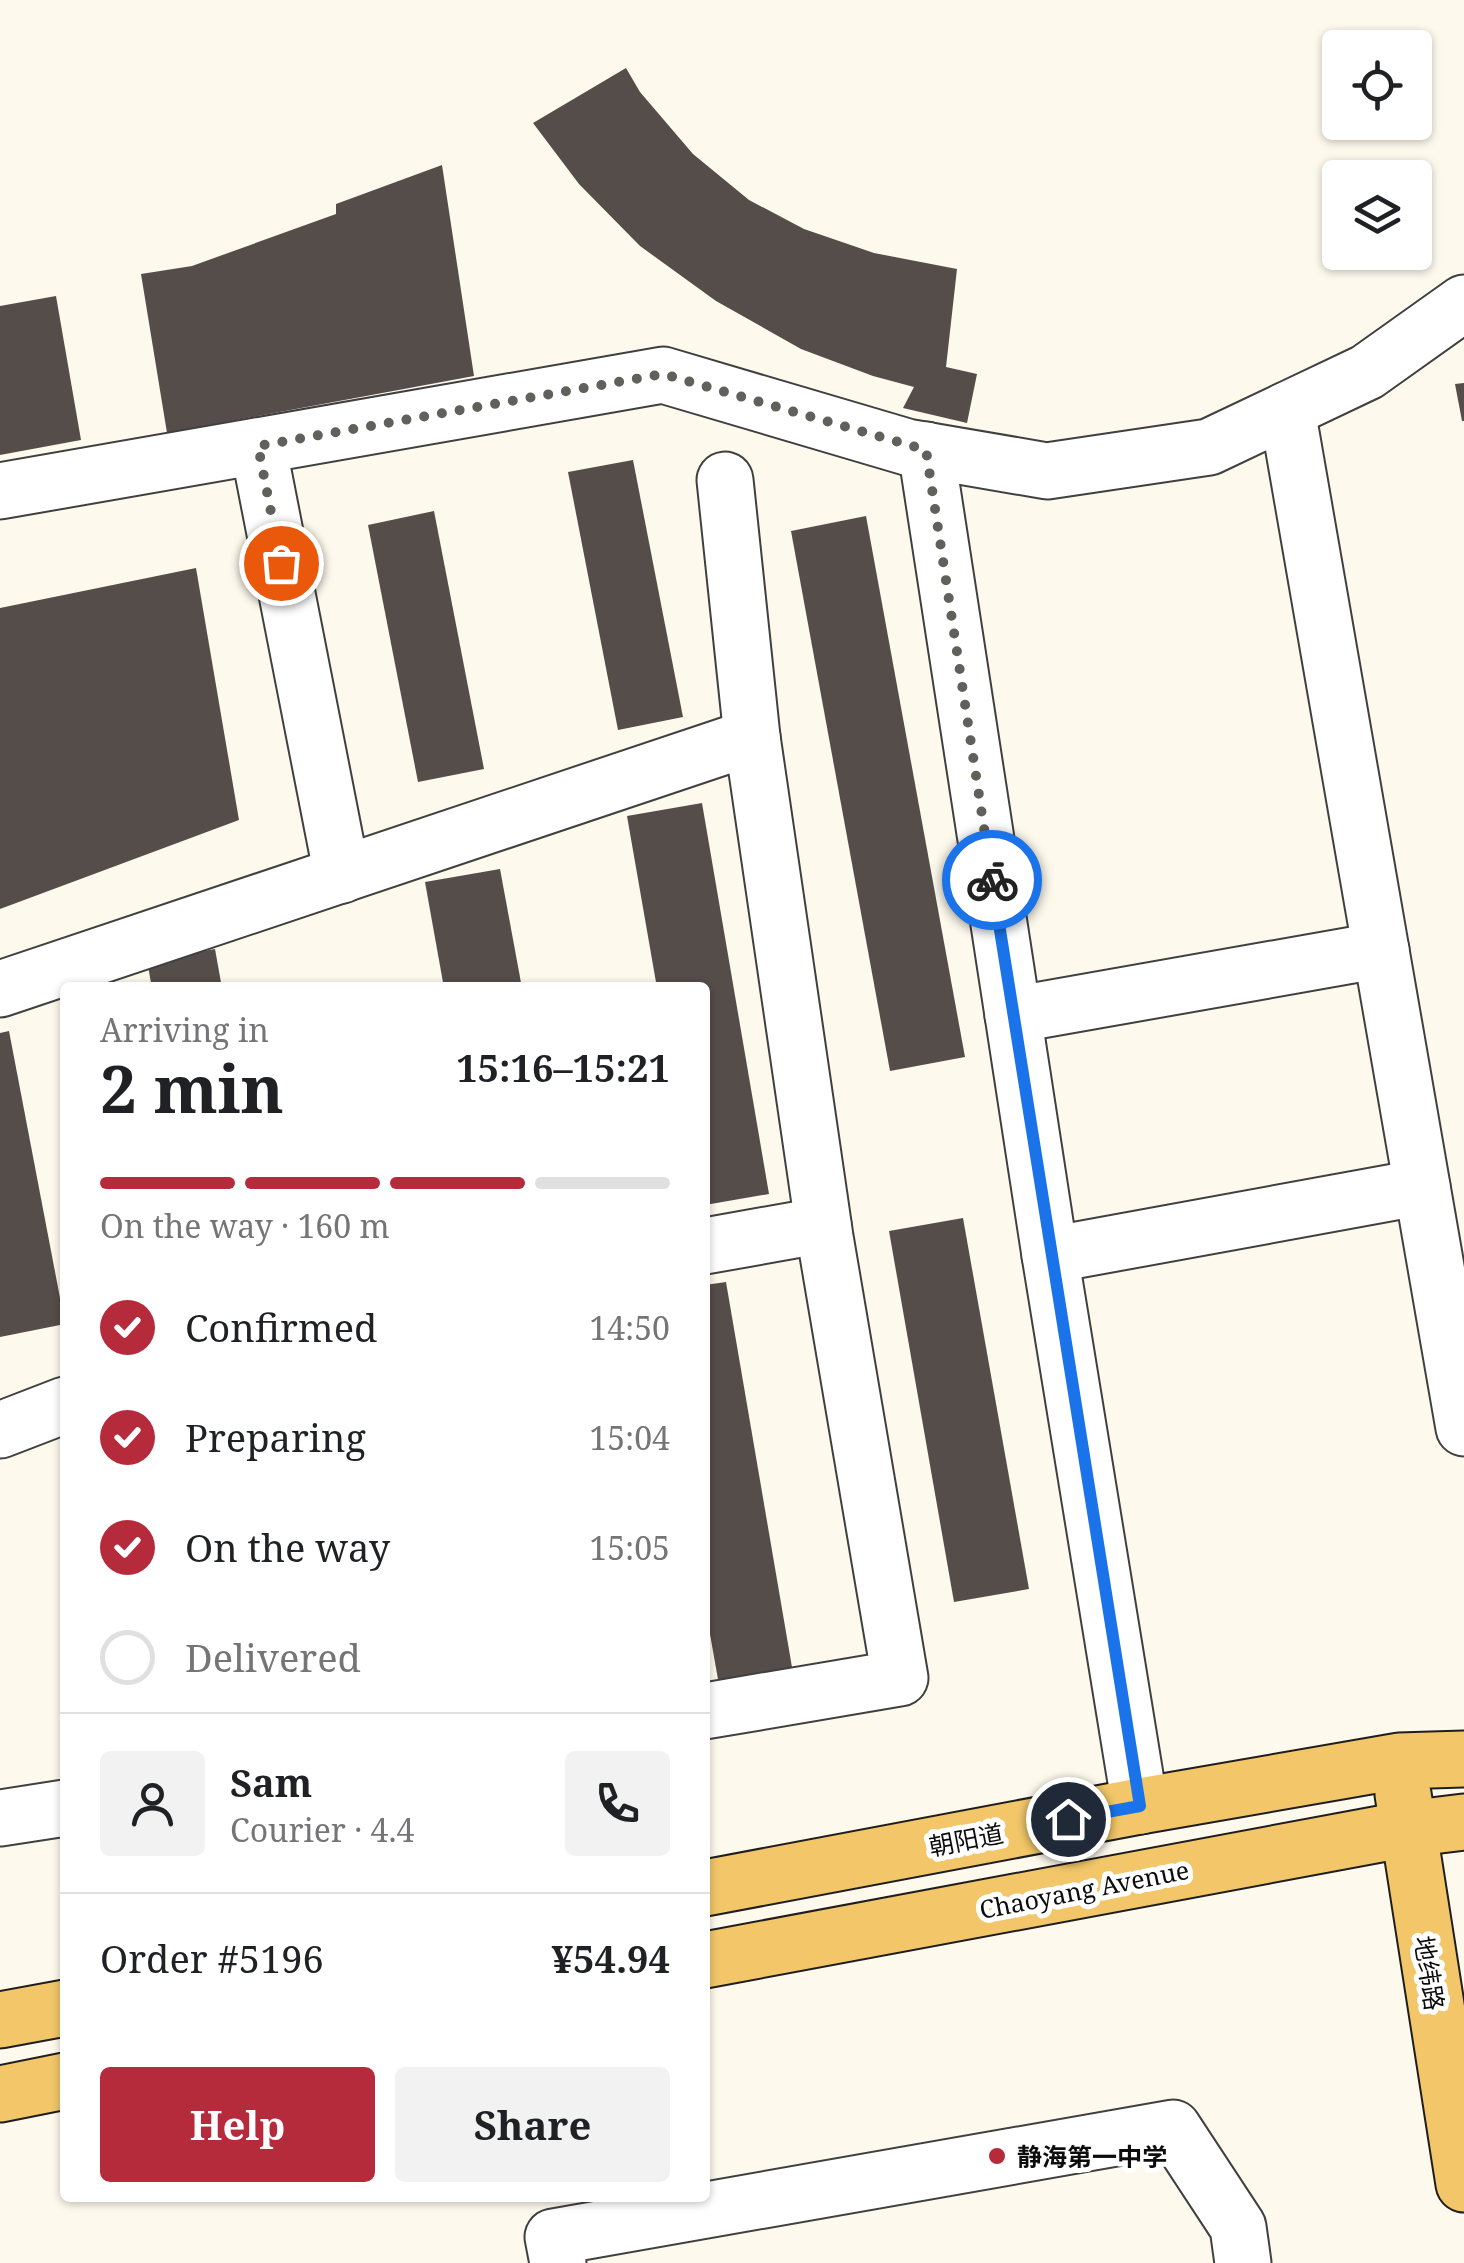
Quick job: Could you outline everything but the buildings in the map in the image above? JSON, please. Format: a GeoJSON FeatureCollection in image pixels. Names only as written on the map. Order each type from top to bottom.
{"type":"FeatureCollection","features":[{"type":"Feature","properties":{"kind":"main road","name":"朝阳道"},"geometry":{"type":"LineString","coordinates":[[710,1887],[1400,1761],[1464,1758]]}},
{"type":"Feature","properties":{"kind":"main road","name":"地纬路"},"geometry":{"type":"LineString","coordinates":[[1400,1761],[1407,1829],[1464,2184]]}},
{"type":"Feature","properties":{"kind":"main road","name":"Chaoyang Avenue"},"geometry":{"type":"LineString","coordinates":[[710,1959],[1407,1829],[1464,1822]]}},
{"type":"Feature","properties":{"kind":"main road"},"geometry":{"type":"LineString","coordinates":[[0,2020],[60,2009]]}},
{"type":"Feature","properties":{"kind":"main road"},"geometry":{"type":"LineString","coordinates":[[0,2094],[60,2082]]}},
{"type":"Feature","properties":{"kind":"street"},"geometry":{"type":"LineString","coordinates":[[0,491],[663,374],[926,450],[1047,470],[1208,448],[1367,372],[1464,303]]}},
{"type":"Feature","properties":{"kind":"street"},"geometry":{"type":"LineString","coordinates":[[1287,410],[1464,1428]]}},
{"type":"Feature","properties":{"kind":"street"},"geometry":{"type":"LineString","coordinates":[[258,446],[342,875]]}},
{"type":"Feature","properties":{"kind":"street"},"geometry":{"type":"LineString","coordinates":[[926,450],[1050,1255],[1140,1806]]}},
{"type":"Feature","properties":{"kind":"street"},"geometry":{"type":"LineString","coordinates":[[710,1710],[900,1678],[823,1225],[752,737],[725,480]]}},
{"type":"Feature","properties":{"kind":"street"},"geometry":{"type":"LineString","coordinates":[[0,989],[752,737]]}},
{"type":"Feature","properties":{"kind":"street"},"geometry":{"type":"LineString","coordinates":[[1013,1015],[1381,950]]}},
{"type":"Feature","properties":{"kind":"street"},"geometry":{"type":"LineString","coordinates":[[1050,1255],[1422,1187]]}},
{"type":"Feature","properties":{"kind":"street"},"geometry":{"type":"LineString","coordinates":[[710,1245],[823,1225]]}},
{"type":"Feature","properties":{"kind":"street"},"geometry":{"type":"LineString","coordinates":[[0,1430],[60,1407]]}},
{"type":"Feature","properties":{"kind":"street"},"geometry":{"type":"LineString","coordinates":[[0,1818],[60,1809]]}},
{"type":"Feature","properties":{"kind":"street"},"geometry":{"type":"LineString","coordinates":[[558,2263],[553,2237],[1172,2128],[1238,2227],[1243,2263]]}},
{"type":"Feature","properties":{"kind":"way so far"},"geometry":{"type":"LineString","coordinates":[[281,563],[258,446],[663,374],[926,450],[992,880]]}},
{"type":"Feature","properties":{"kind":"place","name":"静海第一中学"},"geometry":{"type":"Point","coordinates":[997,2156]}},
{"type":"Feature","properties":{"kind":"route"},"geometry":{"type":"LineString","coordinates":[[992,880],[1140,1806],[1068,1819]]}}]}
